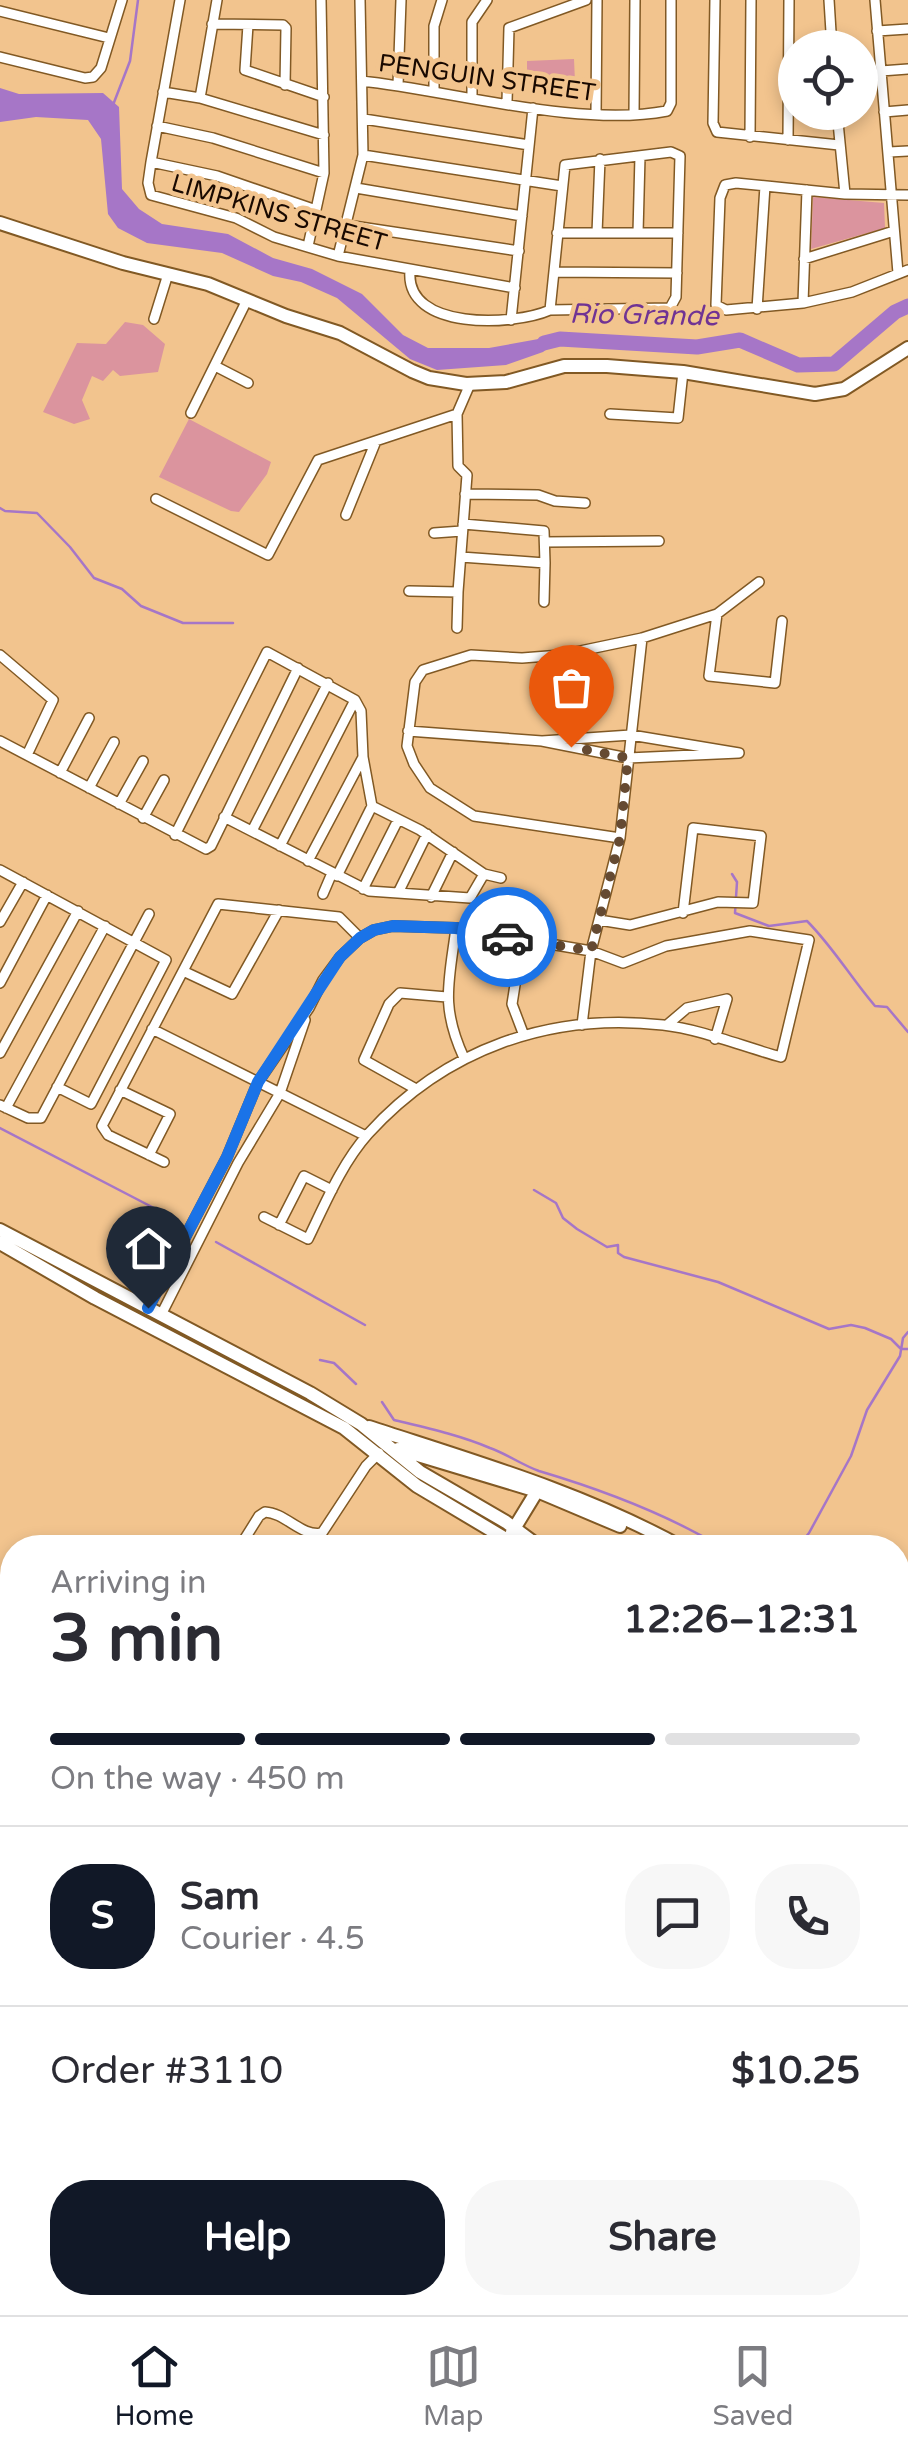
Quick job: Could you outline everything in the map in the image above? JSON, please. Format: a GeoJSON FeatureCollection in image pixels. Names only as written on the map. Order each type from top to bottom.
{"type":"FeatureCollection","features":[{"type":"Feature","properties":{"kind":"main road"},"geometry":{"type":"LineString","coordinates":[[2,228],[208,284],[340,333],[429,378],[470,384],[506,382],[564,366],[684,372],[815,394],[844,389],[908,348]]}},
{"type":"Feature","properties":{"kind":"main road"},"geometry":{"type":"LineString","coordinates":[[1,1232],[310,1393],[361,1424],[542,1483],[657,1535]]}},
{"type":"Feature","properties":{"kind":"main road"},"geometry":{"type":"LineString","coordinates":[[1,1232],[95,1298],[344,1428],[517,1535]]}},
{"type":"Feature","properties":{"kind":"main road"},"geometry":{"type":"LineString","coordinates":[[361,1424],[382,1450],[536,1491],[636,1535]]}},
{"type":"Feature","properties":{"kind":"main road"},"geometry":{"type":"LineString","coordinates":[[511,1532],[536,1491]]}},
{"type":"Feature","properties":{"kind":"street"},"geometry":{"type":"LineString","coordinates":[[0,57],[94,77],[122,0]]}},
{"type":"Feature","properties":{"kind":"street"},"geometry":{"type":"LineString","coordinates":[[180,0],[151,162],[217,176],[316,210]]}},
{"type":"Feature","properties":{"kind":"street"},"geometry":{"type":"LineString","coordinates":[[200,98],[217,0]]}},
{"type":"Feature","properties":{"kind":"street"},"geometry":{"type":"LineString","coordinates":[[308,246],[324,174],[321,0]]}},
{"type":"Feature","properties":{"kind":"street"},"geometry":{"type":"LineString","coordinates":[[338,256],[364,155],[360,0]]}},
{"type":"Feature","properties":{"kind":"street"},"geometry":{"type":"LineString","coordinates":[[398,85],[399,0]]}},
{"type":"Feature","properties":{"kind":"street"},"geometry":{"type":"LineString","coordinates":[[434,90],[434,26],[442,0]]}},
{"type":"Feature","properties":{"kind":"street"},"geometry":{"type":"LineString","coordinates":[[472,96],[472,22],[487,0]]}},
{"type":"Feature","properties":{"kind":"street"},"geometry":{"type":"LineString","coordinates":[[507,102],[510,28],[556,4],[586,0]]}},
{"type":"Feature","properties":{"kind":"street"},"geometry":{"type":"LineString","coordinates":[[596,114],[597,0]]}},
{"type":"Feature","properties":{"kind":"street"},"geometry":{"type":"LineString","coordinates":[[634,0],[634,115]]}},
{"type":"Feature","properties":{"kind":"street","name":"PENGUIN STREET"},"geometry":{"type":"LineString","coordinates":[[362,81],[533,108],[596,114],[666,112],[671,103],[671,0]]}},
{"type":"Feature","properties":{"kind":"street"},"geometry":{"type":"LineString","coordinates":[[715,0],[717,132],[840,145]]}},
{"type":"Feature","properties":{"kind":"street"},"geometry":{"type":"LineString","coordinates":[[750,137],[752,0]]}},
{"type":"Feature","properties":{"kind":"street"},"geometry":{"type":"LineString","coordinates":[[788,0],[788,140]]}},
{"type":"Feature","properties":{"kind":"street"},"geometry":{"type":"LineString","coordinates":[[829,0],[831,30]]}},
{"type":"Feature","properties":{"kind":"street"},"geometry":{"type":"LineString","coordinates":[[875,0],[877,30]]}},
{"type":"Feature","properties":{"kind":"street"},"geometry":{"type":"LineString","coordinates":[[0,11],[110,38]]}},
{"type":"Feature","properties":{"kind":"street"},"geometry":{"type":"LineString","coordinates":[[212,24],[277,24],[286,28],[285,85]]}},
{"type":"Feature","properties":{"kind":"street"},"geometry":{"type":"LineString","coordinates":[[248,24],[245,70],[324,97]]}},
{"type":"Feature","properties":{"kind":"street"},"geometry":{"type":"LineString","coordinates":[[878,31],[908,28]]}},
{"type":"Feature","properties":{"kind":"street"},"geometry":{"type":"LineString","coordinates":[[878,44],[893,196],[894,231],[903,272],[852,292],[803,303],[718,309],[720,198],[725,185],[846,194],[893,196],[908,195]]}},
{"type":"Feature","properties":{"kind":"street"},"geometry":{"type":"LineString","coordinates":[[880,71],[908,69]]}},
{"type":"Feature","properties":{"kind":"street"},"geometry":{"type":"LineString","coordinates":[[163,92],[200,98],[324,135]]}},
{"type":"Feature","properties":{"kind":"street"},"geometry":{"type":"LineString","coordinates":[[511,320],[533,108]]}},
{"type":"Feature","properties":{"kind":"street"},"geometry":{"type":"LineString","coordinates":[[884,112],[908,110]]}},
{"type":"Feature","properties":{"kind":"street"},"geometry":{"type":"LineString","coordinates":[[364,118],[529,145]]}},
{"type":"Feature","properties":{"kind":"street"},"geometry":{"type":"LineString","coordinates":[[158,126],[213,138],[324,174]]}},
{"type":"Feature","properties":{"kind":"street"},"geometry":{"type":"LineString","coordinates":[[839,130],[846,194]]}},
{"type":"Feature","properties":{"kind":"street"},"geometry":{"type":"LineString","coordinates":[[889,152],[908,151]]}},
{"type":"Feature","properties":{"kind":"street"},"geometry":{"type":"LineString","coordinates":[[410,271],[412,292],[435,312],[496,322],[532,318],[550,310],[670,308],[676,297],[680,156],[671,152],[565,165],[550,310]]}},
{"type":"Feature","properties":{"kind":"street"},"geometry":{"type":"LineString","coordinates":[[364,155],[562,186]]}},
{"type":"Feature","properties":{"kind":"street"},"geometry":{"type":"LineString","coordinates":[[638,233],[640,156]]}},
{"type":"Feature","properties":{"kind":"street"},"geometry":{"type":"LineString","coordinates":[[597,233],[600,159]]}},
{"type":"Feature","properties":{"kind":"street","name":"LIMPKINS STREET"},"geometry":{"type":"LineString","coordinates":[[151,162],[151,195],[162,201],[236,218],[274,237],[338,256],[515,288]]}},
{"type":"Feature","properties":{"kind":"street"},"geometry":{"type":"LineString","coordinates":[[758,309],[765,186]]}},
{"type":"Feature","properties":{"kind":"street"},"geometry":{"type":"LineString","coordinates":[[356,188],[522,216]]}},
{"type":"Feature","properties":{"kind":"street"},"geometry":{"type":"LineString","coordinates":[[803,303],[807,190]]}},
{"type":"Feature","properties":{"kind":"street"},"geometry":{"type":"LineString","coordinates":[[347,225],[519,251]]}},
{"type":"Feature","properties":{"kind":"street"},"geometry":{"type":"LineString","coordinates":[[804,259],[894,231]]}},
{"type":"Feature","properties":{"kind":"street"},"geometry":{"type":"LineString","coordinates":[[557,232],[678,233]]}},
{"type":"Feature","properties":{"kind":"street"},"geometry":{"type":"LineString","coordinates":[[554,272],[676,272]]}},
{"type":"Feature","properties":{"kind":"street"},"geometry":{"type":"LineString","coordinates":[[154,319],[168,274]]}},
{"type":"Feature","properties":{"kind":"street"},"geometry":{"type":"LineString","coordinates":[[191,413],[247,300]]}},
{"type":"Feature","properties":{"kind":"street"},"geometry":{"type":"LineString","coordinates":[[214,366],[248,384]]}},
{"type":"Feature","properties":{"kind":"street"},"geometry":{"type":"LineString","coordinates":[[610,414],[678,418],[684,372]]}},
{"type":"Feature","properties":{"kind":"street"},"geometry":{"type":"LineString","coordinates":[[457,628],[467,474],[458,466],[456,414],[470,384]]}},
{"type":"Feature","properties":{"kind":"street"},"geometry":{"type":"LineString","coordinates":[[156,499],[268,555],[318,460],[456,414]]}},
{"type":"Feature","properties":{"kind":"street"},"geometry":{"type":"LineString","coordinates":[[346,515],[376,441]]}},
{"type":"Feature","properties":{"kind":"street"},"geometry":{"type":"LineString","coordinates":[[466,494],[538,494],[555,502],[584,504]]}},
{"type":"Feature","properties":{"kind":"street"},"geometry":{"type":"LineString","coordinates":[[434,533],[463,528],[542,530],[546,562],[544,602]]}},
{"type":"Feature","properties":{"kind":"street"},"geometry":{"type":"LineString","coordinates":[[545,542],[659,540]]}},
{"type":"Feature","properties":{"kind":"street"},"geometry":{"type":"LineString","coordinates":[[461,556],[546,562]]}},
{"type":"Feature","properties":{"kind":"street"},"geometry":{"type":"LineString","coordinates":[[620,838],[474,816],[456,808],[430,788],[406,746],[415,682],[423,670],[471,655],[561,655],[642,638],[716,614],[759,582]]}},
{"type":"Feature","properties":{"kind":"street"},"geometry":{"type":"LineString","coordinates":[[409,591],[458,592]]}},
{"type":"Feature","properties":{"kind":"street"},"geometry":{"type":"LineString","coordinates":[[716,614],[709,676],[774,683],[782,621]]}},
{"type":"Feature","properties":{"kind":"street"},"geometry":{"type":"LineString","coordinates":[[582,1025],[591,951],[620,838],[642,638]]}},
{"type":"Feature","properties":{"kind":"street"},"geometry":{"type":"LineString","coordinates":[[175,835],[267,652],[328,683],[355,700],[361,711],[372,806],[322,894]]}},
{"type":"Feature","properties":{"kind":"street"},"geometry":{"type":"LineString","coordinates":[[0,655],[53,700],[27,755]]}},
{"type":"Feature","properties":{"kind":"street"},"geometry":{"type":"LineString","coordinates":[[0,740],[206,849],[298,668]]}},
{"type":"Feature","properties":{"kind":"street"},"geometry":{"type":"LineString","coordinates":[[252,832],[328,683]]}},
{"type":"Feature","properties":{"kind":"street"},"geometry":{"type":"LineString","coordinates":[[280,846],[355,700]]}},
{"type":"Feature","properties":{"kind":"street"},"geometry":{"type":"LineString","coordinates":[[60,772],[89,718]]}},
{"type":"Feature","properties":{"kind":"street"},"geometry":{"type":"LineString","coordinates":[[408,731],[542,741],[628,758],[739,753],[631,735],[542,741]]}},
{"type":"Feature","properties":{"kind":"street"},"geometry":{"type":"LineString","coordinates":[[89,788],[114,742]]}},
{"type":"Feature","properties":{"kind":"street"},"geometry":{"type":"LineString","coordinates":[[308,861],[364,757]]}},
{"type":"Feature","properties":{"kind":"street"},"geometry":{"type":"LineString","coordinates":[[119,804],[143,761]]}},
{"type":"Feature","properties":{"kind":"street"},"geometry":{"type":"LineString","coordinates":[[143,818],[164,780]]}},
{"type":"Feature","properties":{"kind":"street"},"geometry":{"type":"LineString","coordinates":[[372,806],[427,834],[484,874],[501,878]]}},
{"type":"Feature","properties":{"kind":"street"},"geometry":{"type":"LineString","coordinates":[[224,817],[363,889],[470,898],[484,874]]}},
{"type":"Feature","properties":{"kind":"street"},"geometry":{"type":"LineString","coordinates":[[363,889],[398,820]]}},
{"type":"Feature","properties":{"kind":"street"},"geometry":{"type":"LineString","coordinates":[[599,920],[630,925],[682,913],[718,902],[754,903],[762,836],[693,828],[682,913]]}},
{"type":"Feature","properties":{"kind":"street"},"geometry":{"type":"LineString","coordinates":[[398,893],[427,834]]}},
{"type":"Feature","properties":{"kind":"street"},"geometry":{"type":"LineString","coordinates":[[431,896],[453,852]]}},
{"type":"Feature","properties":{"kind":"street"},"geometry":{"type":"LineString","coordinates":[[0,870],[166,960],[91,1104],[57,1087]]}},
{"type":"Feature","properties":{"kind":"street"},"geometry":{"type":"LineString","coordinates":[[0,922],[23,882]]}},
{"type":"Feature","properties":{"kind":"street"},"geometry":{"type":"LineString","coordinates":[[0,984],[48,895]]}},
{"type":"Feature","properties":{"kind":"street"},"geometry":{"type":"LineString","coordinates":[[164,1162],[108,1135],[102,1126],[218,904],[339,917],[360,938]]}},
{"type":"Feature","properties":{"kind":"street"},"geometry":{"type":"LineString","coordinates":[[182,971],[232,994],[279,910]]}},
{"type":"Feature","properties":{"kind":"street"},"geometry":{"type":"LineString","coordinates":[[0,1054],[78,912]]}},
{"type":"Feature","properties":{"kind":"street"},"geometry":{"type":"LineString","coordinates":[[106,926],[3,1106],[28,1118],[41,1118],[149,914]]}},
{"type":"Feature","properties":{"kind":"street"},"geometry":{"type":"LineString","coordinates":[[154,1312],[258,1082],[340,957],[374,930],[393,926],[456,928],[591,951],[623,963],[666,946],[750,931],[809,940],[781,1056],[667,1025],[582,1025],[523,1033],[464,1058],[416,1089],[366,1136],[332,1190],[308,1240],[264,1218]]}},
{"type":"Feature","properties":{"kind":"street"},"geometry":{"type":"LineString","coordinates":[[456,928],[447,997],[450,1028],[464,1058]]}},
{"type":"Feature","properties":{"kind":"street"},"geometry":{"type":"LineString","coordinates":[[522,940],[512,1004],[523,1033]]}},
{"type":"Feature","properties":{"kind":"street"},"geometry":{"type":"LineString","coordinates":[[416,1089],[364,1060],[390,1004],[400,993],[447,997]]}},
{"type":"Feature","properties":{"kind":"street"},"geometry":{"type":"LineString","coordinates":[[667,1025],[687,1008],[727,999],[716,1039]]}},
{"type":"Feature","properties":{"kind":"street"},"geometry":{"type":"LineString","coordinates":[[154,1312],[280,1093],[309,1008]]}},
{"type":"Feature","properties":{"kind":"street"},"geometry":{"type":"LineString","coordinates":[[152,1030],[366,1136]]}},
{"type":"Feature","properties":{"kind":"street"},"geometry":{"type":"LineString","coordinates":[[120,1090],[170,1114],[149,1155]]}},
{"type":"Feature","properties":{"kind":"street"},"geometry":{"type":"LineString","coordinates":[[227,1157],[238,1163]]}},
{"type":"Feature","properties":{"kind":"street"},"geometry":{"type":"LineString","coordinates":[[279,1225],[304,1176],[332,1190]]}},
{"type":"Feature","properties":{"kind":"street"},"geometry":{"type":"LineString","coordinates":[[247,1535],[259,1516],[269,1511],[310,1534],[324,1532],[366,1466],[382,1450]]}},
{"type":"Feature","properties":{"kind":"shaded area"},"geometry":{"type":"Polygon","coordinates":[[[574,59],[575,82],[527,85],[527,61],[574,59]]]}},
{"type":"Feature","properties":{"kind":"shaded area"},"geometry":{"type":"Polygon","coordinates":[[[0,88],[19,94],[103,93],[119,107],[122,189],[139,209],[162,224],[228,234],[273,258],[312,269],[362,294],[403,335],[428,348],[489,348],[544,338],[560,339],[543,352],[506,365],[437,370],[410,359],[337,298],[301,282],[273,276],[222,253],[147,243],[118,228],[108,214],[101,139],[88,120],[36,117],[0,122],[0,88]]]}},
{"type":"Feature","properties":{"kind":"shaded area"},"geometry":{"type":"Polygon","coordinates":[[[813,197],[884,203],[885,228],[811,249],[813,197]]]}},
{"type":"Feature","properties":{"kind":"shaded area"},"geometry":{"type":"Polygon","coordinates":[[[125,322],[143,325],[165,344],[158,372],[120,376],[113,370],[103,381],[92,376],[82,400],[90,419],[74,424],[43,412],[77,343],[106,344],[125,322]]]}},
{"type":"Feature","properties":{"kind":"shaded area"},"geometry":{"type":"Polygon","coordinates":[[[189,419],[271,462],[267,474],[239,512],[159,477],[189,419]]]}},
{"type":"Feature","properties":{"kind":"waterway"},"geometry":{"type":"LineString","coordinates":[[113,105],[130,61],[138,0]]}},
{"type":"Feature","properties":{"kind":"waterway","name":"Rio Grande"},"geometry":{"type":"LineString","coordinates":[[544,343],[560,339],[697,347],[740,340],[798,365],[834,364],[895,312],[908,306]]}},
{"type":"Feature","properties":{"kind":"waterway"},"geometry":{"type":"LineString","coordinates":[[0,508],[37,513],[94,578],[122,589],[141,606],[183,623],[233,623]]}},
{"type":"Feature","properties":{"kind":"waterway"},"geometry":{"type":"LineString","coordinates":[[732,874],[737,882],[735,913],[769,926],[807,921],[875,1006],[887,1007],[908,1032]]}},
{"type":"Feature","properties":{"kind":"waterway"},"geometry":{"type":"LineString","coordinates":[[0,1128],[177,1220]]}},
{"type":"Feature","properties":{"kind":"waterway"},"geometry":{"type":"LineString","coordinates":[[534,1190],[556,1203],[563,1218],[577,1229],[607,1247],[618,1245],[618,1253],[624,1257],[718,1282],[829,1329],[851,1325],[865,1328],[891,1339],[901,1349],[908,1349]]}},
{"type":"Feature","properties":{"kind":"waterway"},"geometry":{"type":"LineString","coordinates":[[216,1242],[365,1325]]}},
{"type":"Feature","properties":{"kind":"waterway"},"geometry":{"type":"LineString","coordinates":[[807,1535],[851,1456],[867,1410],[900,1356],[908,1332]]}},
{"type":"Feature","properties":{"kind":"waterway"},"geometry":{"type":"LineString","coordinates":[[320,1360],[334,1363],[356,1384]]}},
{"type":"Feature","properties":{"kind":"waterway"},"geometry":{"type":"LineString","coordinates":[[382,1402],[394,1420],[467,1439],[539,1471],[633,1504],[699,1535]]}},
{"type":"Feature","properties":{"kind":"way so far"},"geometry":{"type":"LineString","coordinates":[[507,937],[591,951],[620,838],[628,758],[571,747]]}},
{"type":"Feature","properties":{"kind":"route"},"geometry":{"type":"LineString","coordinates":[[148,1308],[227,1157],[258,1082],[340,957],[360,938],[393,926],[456,928],[507,937]]}}]}
